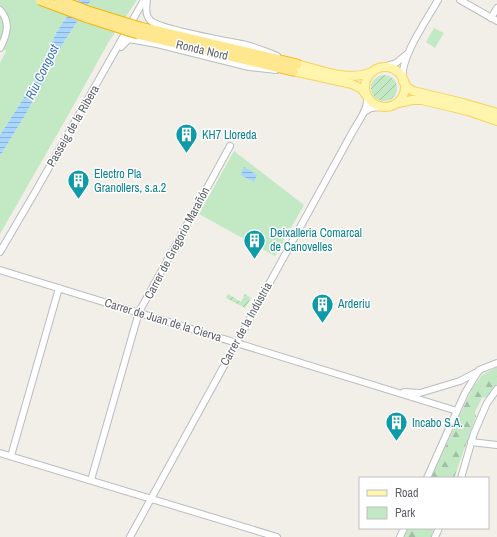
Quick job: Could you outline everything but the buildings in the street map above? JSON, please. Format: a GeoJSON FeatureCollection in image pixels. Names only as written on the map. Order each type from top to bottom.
{"type":"FeatureCollection","features":[{"type":"Feature","properties":{"kind":"highway","name":"Ronda Nord"},"geometry":{"type":"LineString","coordinates":[[40,0],[80,16],[295,68]]}},
{"type":"Feature","properties":{"kind":"highway","name":"Ronda Nord"},"geometry":{"type":"LineString","coordinates":[[58,0],[139,30]]}},
{"type":"Feature","properties":{"kind":"main road"},"geometry":{"type":"LineString","coordinates":[[403,79],[405,86],[402,98],[387,108],[375,105],[366,96],[365,82],[368,76],[373,71],[383,67],[394,70],[403,79],[407,87],[413,91],[497,113]]}},
{"type":"Feature","properties":{"kind":"main road","name":"Ronda Nord"},"geometry":{"type":"LineString","coordinates":[[295,68],[344,75],[361,75],[373,71]]}},
{"type":"Feature","properties":{"kind":"main road","name":"Ronda Nord"},"geometry":{"type":"LineString","coordinates":[[295,68],[352,84],[362,89],[366,96]]}},
{"type":"Feature","properties":{"kind":"main road"},"geometry":{"type":"LineString","coordinates":[[398,102],[422,100],[497,120]]}},
{"type":"Feature","properties":{"kind":"street"},"geometry":{"type":"LineString","coordinates":[[146,0],[145,8],[149,20],[155,24],[264,51],[295,68]]}},
{"type":"Feature","properties":{"kind":"street","name":"Passeig de la Ribera"},"geometry":{"type":"LineString","coordinates":[[0,252],[137,13],[143,9],[146,0]]}},
{"type":"Feature","properties":{"kind":"street"},"geometry":{"type":"LineString","coordinates":[[403,79],[402,70],[408,53],[438,0]]}},
{"type":"Feature","properties":{"kind":"street"},"geometry":{"type":"LineString","coordinates":[[460,0],[494,19],[497,8]]}},
{"type":"Feature","properties":{"kind":"street"},"geometry":{"type":"LineString","coordinates":[[0,10],[6,19],[7,29],[0,48]]}},
{"type":"Feature","properties":{"kind":"street"},"geometry":{"type":"LineString","coordinates":[[114,54],[129,40],[157,44],[249,67],[268,70],[295,68]]}},
{"type":"Feature","properties":{"kind":"street"},"geometry":{"type":"LineString","coordinates":[[383,67],[396,63],[408,53]]}},
{"type":"Feature","properties":{"kind":"street","name":"Carrer de la Indústria"},"geometry":{"type":"LineString","coordinates":[[130,537],[150,498],[364,112],[367,105],[366,96]]}},
{"type":"Feature","properties":{"kind":"street"},"geometry":{"type":"LineString","coordinates":[[364,112],[371,108],[381,107]]}},
{"type":"Feature","properties":{"kind":"street","name":"Carrer de Gregorio Marañón"},"geometry":{"type":"LineString","coordinates":[[91,480],[139,312],[230,146]]}},
{"type":"Feature","properties":{"kind":"street","name":"Carrer de Juan de la Cierva"},"geometry":{"type":"LineString","coordinates":[[0,270],[457,411]]}},
{"type":"Feature","properties":{"kind":"street"},"geometry":{"type":"LineString","coordinates":[[11,456],[59,288]]}},
{"type":"Feature","properties":{"kind":"street","name":"Carrer de Juan de la Cierva"},"geometry":{"type":"LineString","coordinates":[[395,391],[420,393],[460,380],[497,363]]}},
{"type":"Feature","properties":{"kind":"street"},"geometry":{"type":"LineString","coordinates":[[427,477],[465,393],[479,370]]}},
{"type":"Feature","properties":{"kind":"street"},"geometry":{"type":"LineString","coordinates":[[461,477],[471,442],[487,403],[497,389]]}},
{"type":"Feature","properties":{"kind":"street"},"geometry":{"type":"LineString","coordinates":[[471,442],[497,445]]}},
{"type":"Feature","properties":{"kind":"street"},"geometry":{"type":"LineString","coordinates":[[0,453],[277,537]]}},
{"type":"Feature","properties":{"kind":"green space"},"geometry":{"type":"Polygon","coordinates":[[[0,0],[78,0],[56,33],[34,82],[0,135],[0,63],[6,51],[0,48],[0,0]]]}},
{"type":"Feature","properties":{"kind":"green space"},"geometry":{"type":"Polygon","coordinates":[[[91,0],[137,0],[108,43],[0,234],[0,156],[27,112],[62,45],[91,0]]]}},
{"type":"Feature","properties":{"kind":"green space"},"geometry":{"type":"Polygon","coordinates":[[[434,28],[444,33],[435,48],[426,42],[434,28]]]}},
{"type":"Feature","properties":{"kind":"green space"},"geometry":{"type":"Polygon","coordinates":[[[384,75],[393,79],[397,88],[393,97],[384,101],[375,97],[371,88],[375,79],[384,75]]]}},
{"type":"Feature","properties":{"kind":"green space"},"geometry":{"type":"Polygon","coordinates":[[[234,151],[304,205],[275,256],[199,214],[234,151]]]}},
{"type":"Feature","properties":{"kind":"green space"},"geometry":{"type":"Polygon","coordinates":[[[228,294],[241,302],[245,294],[251,298],[245,308],[226,298],[228,294]]]}},
{"type":"Feature","properties":{"kind":"green space"},"geometry":{"type":"Polygon","coordinates":[[[497,367],[497,384],[487,397],[482,398],[475,412],[476,416],[454,477],[431,477],[472,389],[482,375],[497,367]]]}},
{"type":"Feature","properties":{"kind":"green space"},"geometry":{"type":"Polygon","coordinates":[[[408,529],[434,529],[431,537],[404,537],[408,529]]]}},
{"type":"Feature","properties":{"kind":"water","name":"Riu Congost"},"geometry":{"type":"Polygon","coordinates":[[[78,0],[91,0],[62,45],[27,112],[0,156],[0,135],[34,82],[56,33],[78,0]]]}},
{"type":"Feature","properties":{"kind":"water"},"geometry":{"type":"Polygon","coordinates":[[[244,167],[257,175],[254,182],[241,175],[244,167]]]}},
{"type":"Feature","properties":{"kind":"place","name":"KH7 Lloreda"},"geometry":{"type":"Point","coordinates":[186,154]}},
{"type":"Feature","properties":{"kind":"place","name":"Electro Pla Granollers, s.a.2"},"geometry":{"type":"Point","coordinates":[78,200]}},
{"type":"Feature","properties":{"kind":"place","name":"Deixalleria Comarcal de Canovelles"},"geometry":{"type":"Point","coordinates":[255,260]}},
{"type":"Feature","properties":{"kind":"place","name":"Arderiu"},"geometry":{"type":"Point","coordinates":[323,324]}},
{"type":"Feature","properties":{"kind":"place","name":"Incabo S.A."},"geometry":{"type":"Point","coordinates":[397,442]}}]}
